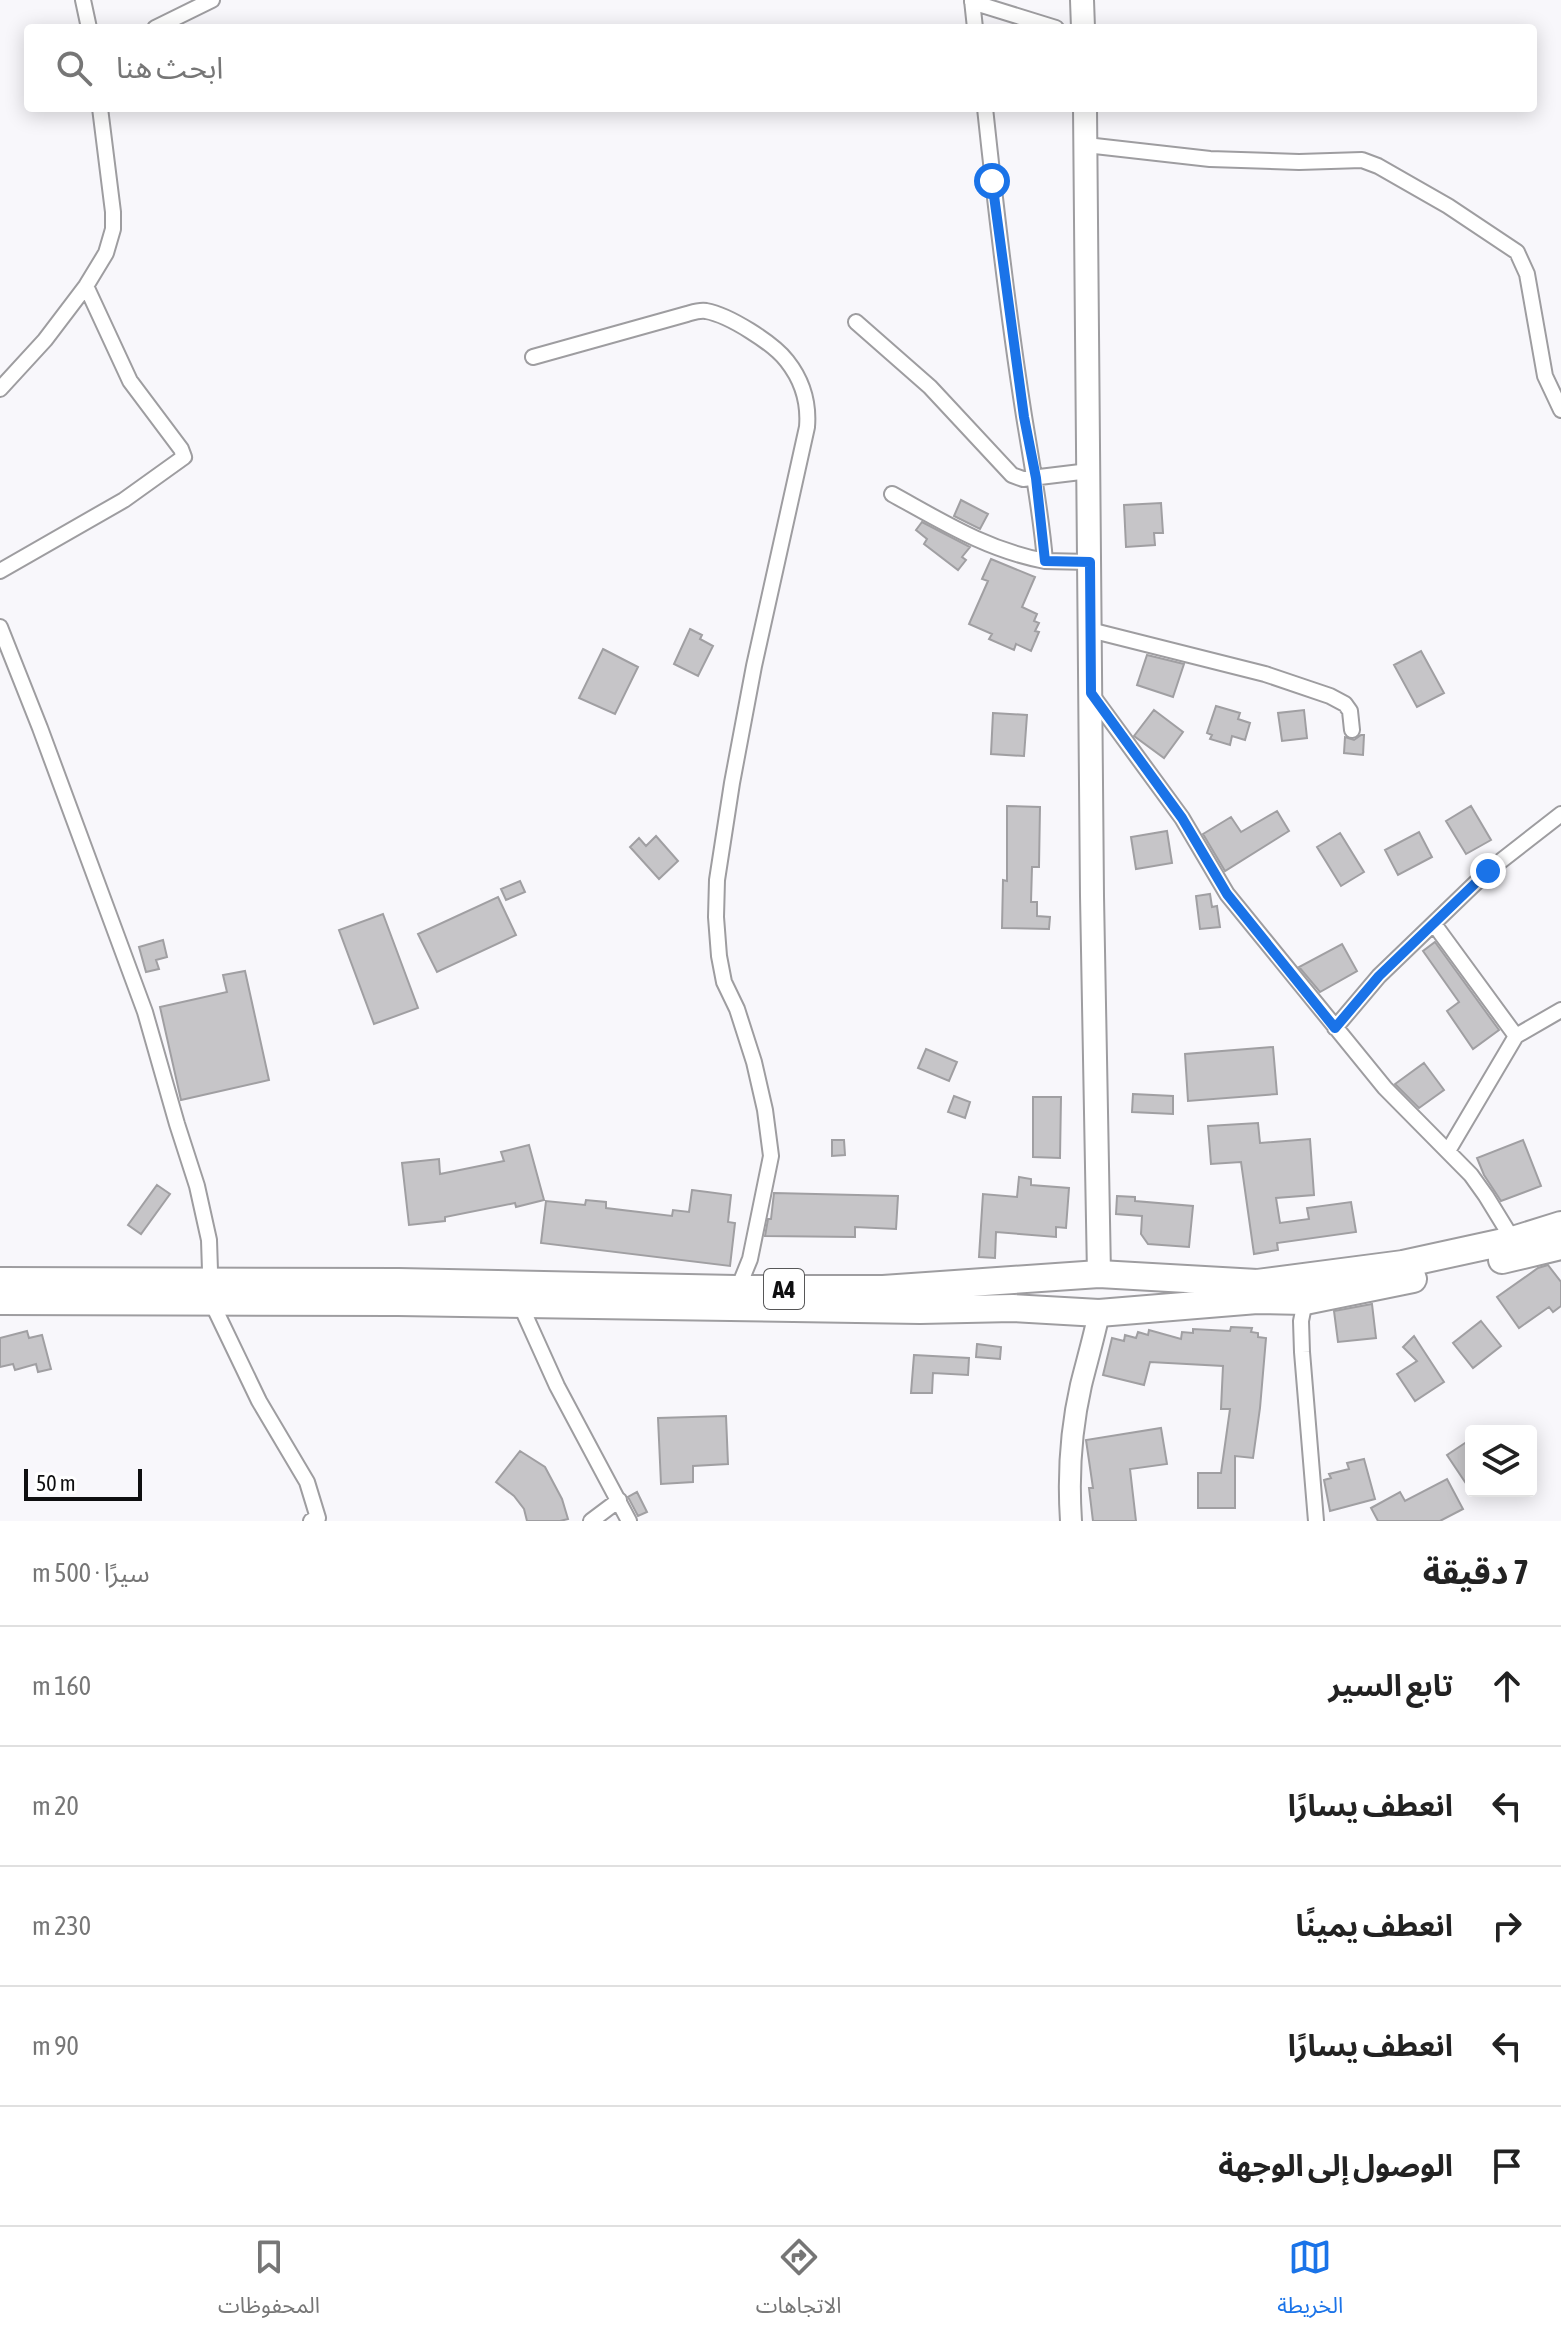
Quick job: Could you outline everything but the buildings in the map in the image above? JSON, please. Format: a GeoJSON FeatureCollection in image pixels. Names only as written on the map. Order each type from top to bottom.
{"type":"FeatureCollection","features":[{"type":"Feature","properties":{"kind":"highway","name":"A4"},"geometry":{"type":"LineString","coordinates":[[0,1281],[77,1291],[211,1291],[520,1304],[737,1298],[882,1299],[1099,1313],[1257,1292],[1513,1240],[1561,1225]]}},
{"type":"Feature","properties":{"kind":"highway","name":"A4"},"geometry":{"type":"LineString","coordinates":[[882,1299],[1049,1277],[1099,1274],[1139,1276],[1305,1301],[1561,1246]]}},
{"type":"Feature","properties":{"kind":"highway"},"geometry":{"type":"LineString","coordinates":[[1139,1276],[1139,1310]]}},
{"type":"Feature","properties":{"kind":"highway"},"geometry":{"type":"LineString","coordinates":[[1048,1310],[1045,1298],[1049,1277]]}},
{"type":"Feature","properties":{"kind":"highway","name":"A4"},"geometry":{"type":"LineString","coordinates":[[211,1291],[399,1282],[737,1298]]}},
{"type":"Feature","properties":{"kind":"highway","name":"A4"},"geometry":{"type":"LineString","coordinates":[[0,1301],[77,1291]]}},
{"type":"Feature","properties":{"kind":"main road"},"geometry":{"type":"LineString","coordinates":[[1082,0],[1083,24]]}},
{"type":"Feature","properties":{"kind":"main road"},"geometry":{"type":"LineString","coordinates":[[1085,112],[1092,941],[1099,1274]]}},
{"type":"Feature","properties":{"kind":"street"},"geometry":{"type":"LineString","coordinates":[[83,0],[88,24]]}},
{"type":"Feature","properties":{"kind":"street"},"geometry":{"type":"LineString","coordinates":[[163,24],[212,0]]}},
{"type":"Feature","properties":{"kind":"street"},"geometry":{"type":"LineString","coordinates":[[975,24],[972,1],[1044,24]]}},
{"type":"Feature","properties":{"kind":"street"},"geometry":{"type":"LineString","coordinates":[[0,389],[45,340],[86,286],[106,253],[113,229],[113,212],[100,112]]}},
{"type":"Feature","properties":{"kind":"street"},"geometry":{"type":"LineString","coordinates":[[985,112],[1014,346],[1036,478],[1045,561]]}},
{"type":"Feature","properties":{"kind":"street"},"geometry":{"type":"LineString","coordinates":[[1086,145],[1210,159],[1299,162],[1362,160],[1389,172],[1448,206],[1517,252],[1527,274],[1545,376],[1561,410]]}},
{"type":"Feature","properties":{"kind":"street"},"geometry":{"type":"LineString","coordinates":[[0,571],[124,500],[184,457],[130,381],[86,286]]}},
{"type":"Feature","properties":{"kind":"street"},"geometry":{"type":"LineString","coordinates":[[533,357],[687,314],[708,312],[743,328],[774,348],[787,361],[806,398],[806,432],[754,666],[717,880],[716,917],[721,969],[754,1062],[771,1156],[750,1259],[737,1298]]}},
{"type":"Feature","properties":{"kind":"street"},"geometry":{"type":"LineString","coordinates":[[856,322],[930,387],[1007,471],[1023,479],[1089,471]]}},
{"type":"Feature","properties":{"kind":"street"},"geometry":{"type":"LineString","coordinates":[[892,494],[979,541],[1015,554],[1045,561],[1090,562]]}},
{"type":"Feature","properties":{"kind":"street"},"geometry":{"type":"LineString","coordinates":[[0,627],[145,1012],[197,1186],[209,1240],[211,1291],[234,1352],[307,1482],[316,1520]]}},
{"type":"Feature","properties":{"kind":"street"},"geometry":{"type":"LineString","coordinates":[[1090,630],[1265,674],[1330,696],[1345,704],[1350,711],[1352,730]]}},
{"type":"Feature","properties":{"kind":"street"},"geometry":{"type":"LineString","coordinates":[[1091,693],[1182,818],[1227,894],[1385,1088],[1448,1151],[1486,1196],[1513,1240]]}},
{"type":"Feature","properties":{"kind":"street"},"geometry":{"type":"LineString","coordinates":[[1335,1028],[1379,976],[1488,871],[1561,814]]}},
{"type":"Feature","properties":{"kind":"street"},"geometry":{"type":"LineString","coordinates":[[1434,924],[1516,1036]]}},
{"type":"Feature","properties":{"kind":"street"},"geometry":{"type":"LineString","coordinates":[[1448,1151],[1516,1036],[1561,1010]]}},
{"type":"Feature","properties":{"kind":"street"},"geometry":{"type":"LineString","coordinates":[[1305,1301],[1301,1321],[1302,1352],[1316,1521]]}},
{"type":"Feature","properties":{"kind":"street"},"geometry":{"type":"LineString","coordinates":[[520,1304],[557,1386],[629,1521]]}},
{"type":"Feature","properties":{"kind":"street"},"geometry":{"type":"LineString","coordinates":[[1071,1521],[1073,1434],[1099,1313]]}},
{"type":"Feature","properties":{"kind":"street"},"geometry":{"type":"LineString","coordinates":[[591,1521],[619,1500]]}},
{"type":"Feature","properties":{"kind":"route"},"geometry":{"type":"LineString","coordinates":[[992,181],[1024,417],[1036,478],[1045,561],[1090,562],[1091,693],[1182,818],[1227,894],[1335,1028],[1379,976],[1488,871]]}}]}
